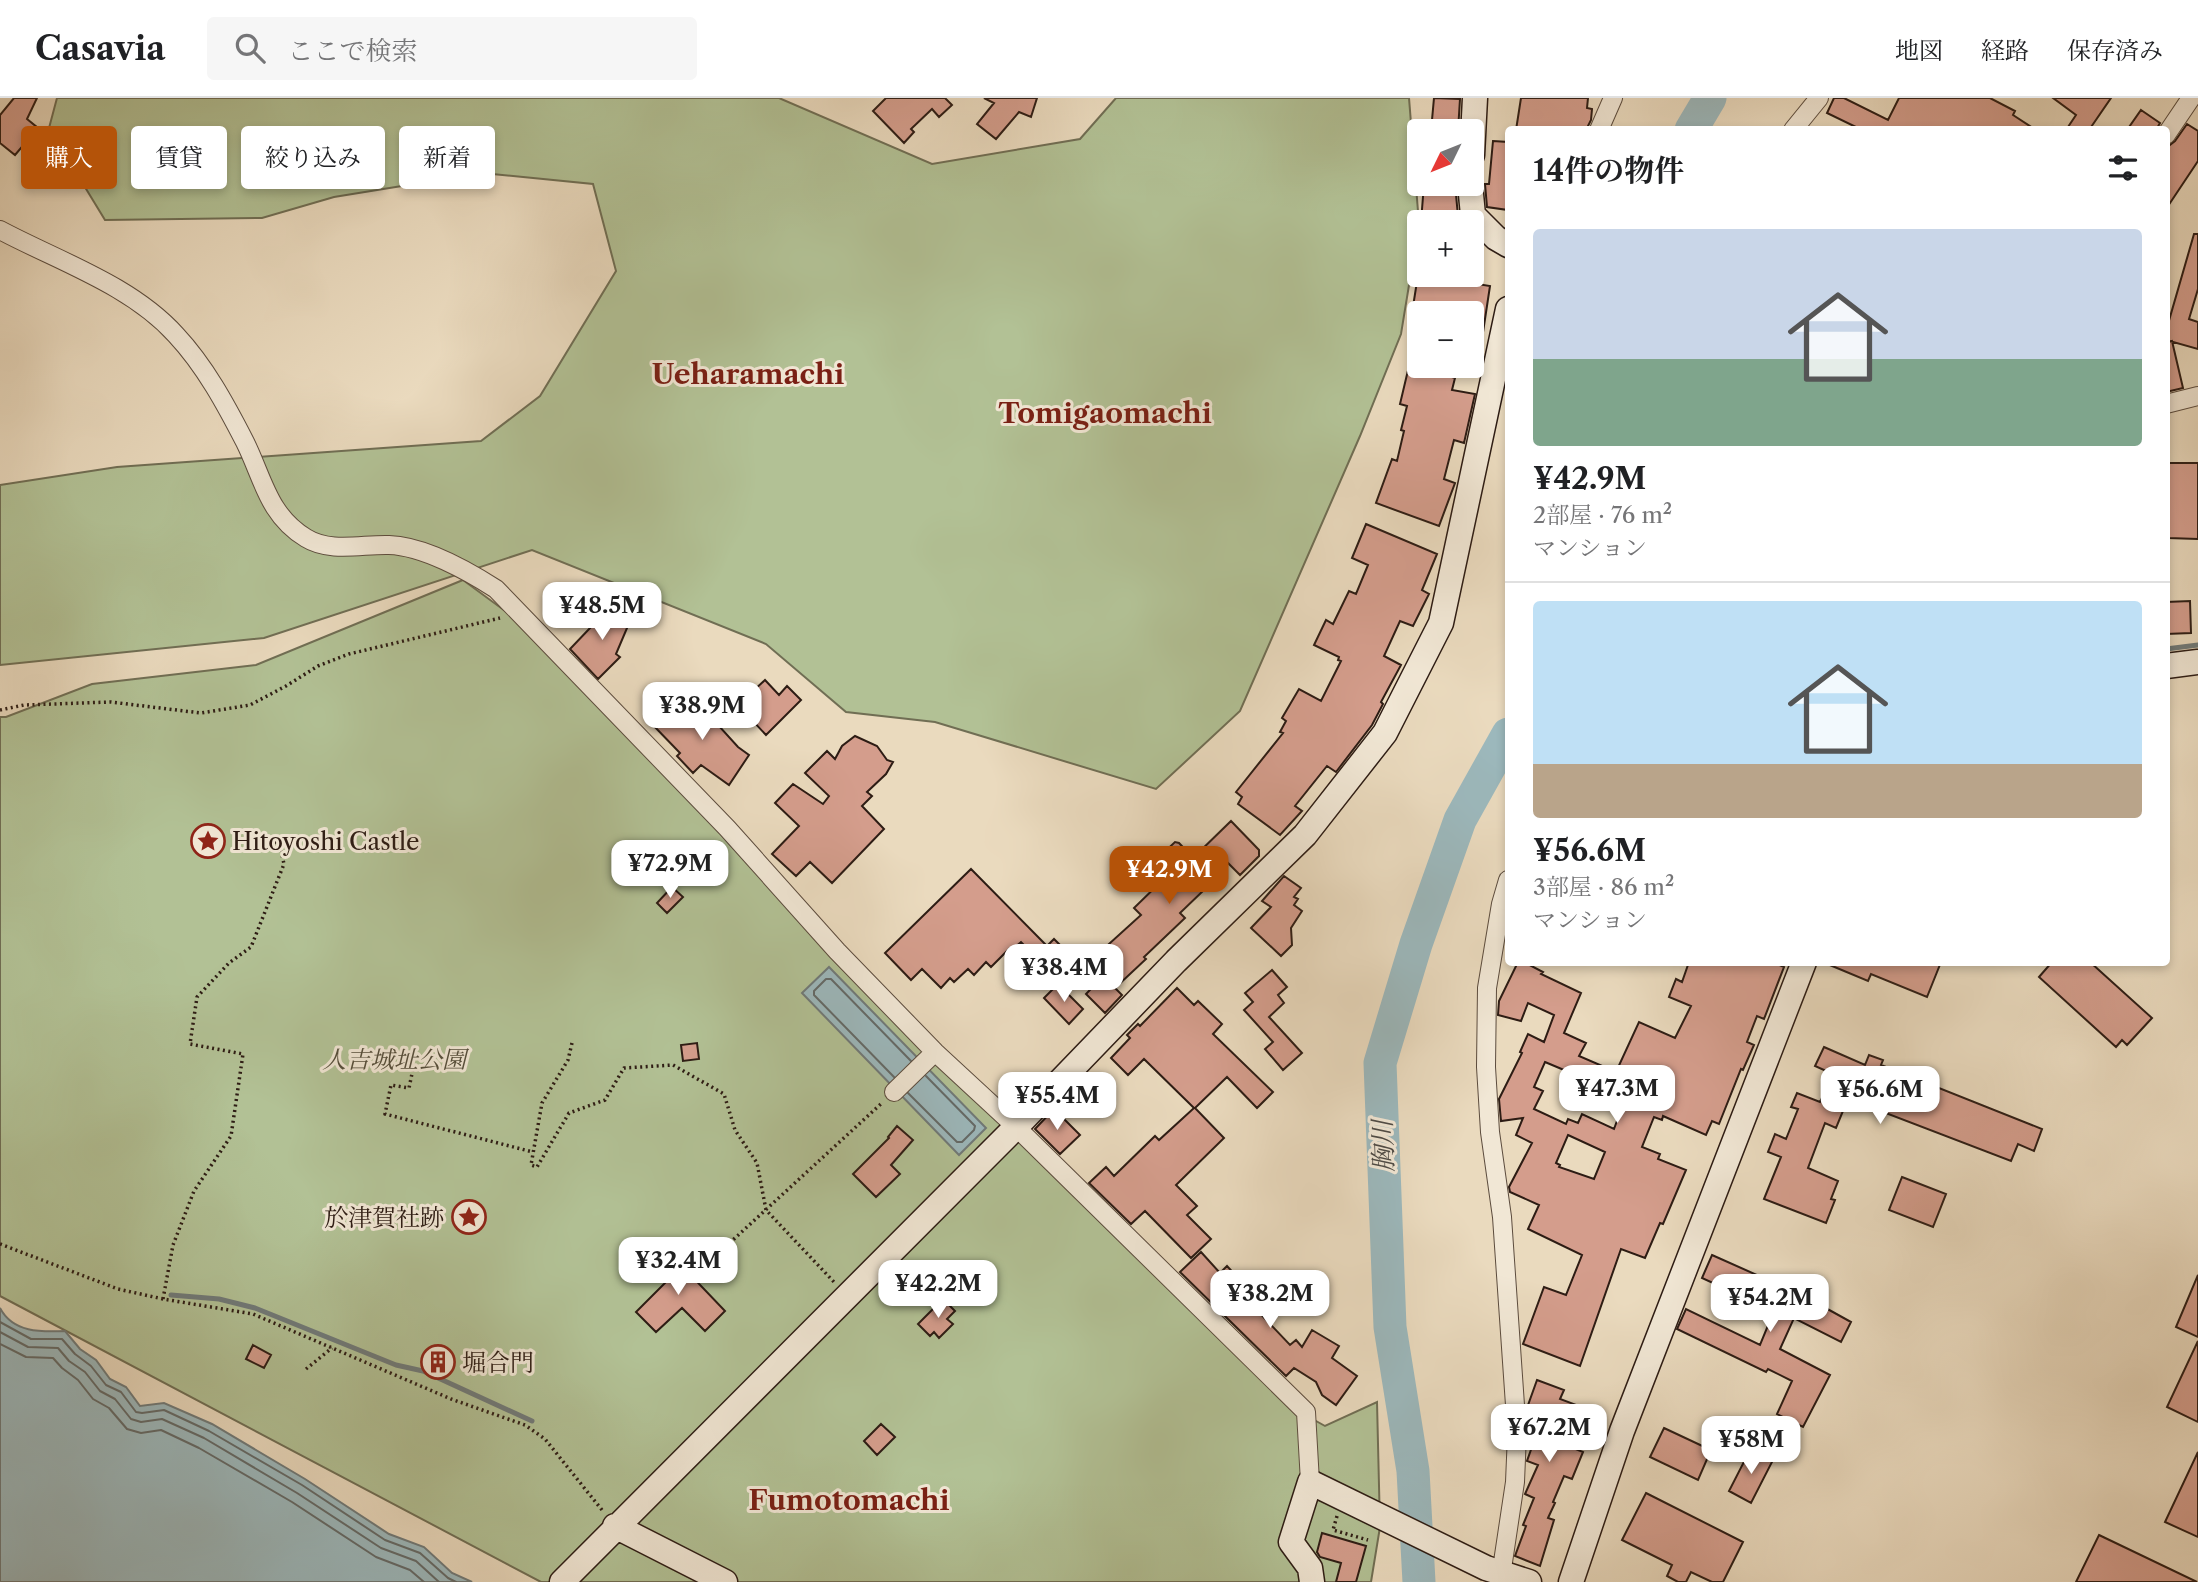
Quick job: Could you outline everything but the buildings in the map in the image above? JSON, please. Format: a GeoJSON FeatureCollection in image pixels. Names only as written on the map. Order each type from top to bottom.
{"type":"FeatureCollection","features":[{"type":"Feature","properties":{"kind":"street"},"geometry":{"type":"LineString","coordinates":[[1474,119],[1475,98]]}},
{"type":"Feature","properties":{"kind":"street"},"geometry":{"type":"LineString","coordinates":[[1601,126],[1613,98]]}},
{"type":"Feature","properties":{"kind":"street"},"geometry":{"type":"LineString","coordinates":[[1796,126],[1819,98]]}},
{"type":"Feature","properties":{"kind":"street"},"geometry":{"type":"LineString","coordinates":[[2170,129],[2191,98]]}},
{"type":"Feature","properties":{"kind":"street"},"geometry":{"type":"LineString","coordinates":[[1471,196],[1473,215],[1505,243]]}},
{"type":"Feature","properties":{"kind":"street"},"geometry":{"type":"LineString","coordinates":[[0,229],[141,304],[176,334],[201,366],[225,405],[246,444],[270,503],[287,523],[307,539],[335,547],[391,545],[431,555],[466,570],[496,589],[727,828],[930,1057],[1016,1127],[1306,1412],[1310,1482],[1291,1542],[1310,1569],[1312,1582]]}},
{"type":"Feature","properties":{"kind":"street"},"geometry":{"type":"LineString","coordinates":[[562,1582],[1016,1127],[1176,961],[1305,835],[1385,733],[1441,623],[1505,323]]}},
{"type":"Feature","properties":{"kind":"street"},"geometry":{"type":"LineString","coordinates":[[2170,403],[2198,396]]}},
{"type":"Feature","properties":{"kind":"street"},"geometry":{"type":"LineString","coordinates":[[2170,666],[2198,662]]}},
{"type":"Feature","properties":{"kind":"street"},"geometry":{"type":"LineString","coordinates":[[1496,1574],[1516,1482],[1517,1434],[1502,1217],[1490,1132],[1486,1067],[1487,988],[1505,890]]}},
{"type":"Feature","properties":{"kind":"street"},"geometry":{"type":"LineString","coordinates":[[1572,1582],[1622,1431],[1802,966]]}},
{"type":"Feature","properties":{"kind":"street"},"geometry":{"type":"LineString","coordinates":[[894,1092],[930,1057]]}},
{"type":"Feature","properties":{"kind":"street"},"geometry":{"type":"LineString","coordinates":[[1310,1482],[1339,1502],[1496,1574],[1529,1582]]}},
{"type":"Feature","properties":{"kind":"street"},"geometry":{"type":"LineString","coordinates":[[615,1526],[725,1582]]}},
{"type":"Feature","properties":{"kind":"path"},"geometry":{"type":"LineString","coordinates":[[0,710],[24,705],[111,702],[201,713],[250,705],[286,687],[318,666],[349,654],[520,613]]}},
{"type":"Feature","properties":{"kind":"path"},"geometry":{"type":"LineString","coordinates":[[163,1299],[173,1245],[194,1191],[231,1136],[243,1054],[190,1044],[197,997],[229,962],[251,947],[284,864],[280,846],[267,836],[244,837]]}},
{"type":"Feature","properties":{"kind":"path"},"geometry":{"type":"LineString","coordinates":[[572,1043],[568,1060],[542,1103],[531,1165],[537,1167],[569,1114],[605,1100],[624,1068],[673,1065],[724,1094],[735,1130],[757,1163],[766,1210],[828,1275]]}},
{"type":"Feature","properties":{"kind":"path"},"geometry":{"type":"LineString","coordinates":[[414,1063],[409,1088],[391,1085],[385,1114],[533,1152]]}},
{"type":"Feature","properties":{"kind":"path"},"geometry":{"type":"LineString","coordinates":[[697,1273],[894,1092]]}},
{"type":"Feature","properties":{"kind":"path"},"geometry":{"type":"LineString","coordinates":[[0,1244],[118,1289],[253,1314],[451,1399],[525,1425],[545,1438],[615,1526]]}},
{"type":"Feature","properties":{"kind":"path"},"geometry":{"type":"LineString","coordinates":[[306,1369],[332,1349]]}},
{"type":"Feature","properties":{"kind":"path"},"geometry":{"type":"LineString","coordinates":[[1339,1502],[1333,1530],[1368,1540]]}},
{"type":"Feature","properties":{"kind":"green space"},"geometry":{"type":"Polygon","coordinates":[[[57,98],[779,98],[932,164],[1080,139],[1116,98],[1409,98],[1407,196],[1417,196],[1418,210],[1407,210],[1409,287],[1401,334],[1360,436],[1240,711],[1156,789],[935,722],[846,712],[766,644],[532,550],[264,638],[0,665],[0,485],[117,467],[481,441],[540,396],[616,271],[593,184],[495,174],[495,126],[399,126],[399,186],[385,189],[385,126],[241,126],[241,189],[383,189],[334,197],[262,218],[105,220],[86,189],[117,189],[117,126],[50,126],[57,98]]]}},
{"type":"Feature","properties":{"kind":"green space","name":"人吉城址公園"},"geometry":{"type":"Polygon","coordinates":[[[463,580],[520,622],[1300,1412],[1325,1426],[1377,1402],[1380,1527],[1371,1582],[541,1582],[0,1296],[0,717],[92,684],[256,665],[463,580]]]}},
{"type":"Feature","properties":{"kind":"water"},"geometry":{"type":"Polygon","coordinates":[[[829,967],[986,1128],[959,1155],[802,993],[829,967]]]}},
{"type":"Feature","properties":{"kind":"water"},"geometry":{"type":"Polygon","coordinates":[[[0,1308],[20,1327],[37,1331],[65,1331],[80,1349],[96,1360],[110,1379],[126,1387],[140,1406],[164,1403],[212,1424],[305,1479],[389,1534],[424,1547],[452,1573],[472,1582],[0,1582],[0,1308]]]}},
{"type":"Feature","properties":{"kind":"waterway","name":"胸川"},"geometry":{"type":"LineString","coordinates":[[1693,126],[1710,98]]}},
{"type":"Feature","properties":{"kind":"waterway"},"geometry":{"type":"LineString","coordinates":[[2170,648],[2198,645]]}},
{"type":"Feature","properties":{"kind":"waterway","name":"胸川"},"geometry":{"type":"LineString","coordinates":[[1419,1582],[1413,1471],[1390,1327],[1380,1063],[1416,944],[1460,820],[1505,739]]}},
{"type":"Feature","properties":{"kind":"waterway"},"geometry":{"type":"LineString","coordinates":[[171,1295],[219,1299],[255,1308],[396,1365],[423,1371],[532,1421]]}},
{"type":"Feature","properties":{"kind":"place","name":"Hitoyoshi Castle"},"geometry":{"type":"Point","coordinates":[208,841]}},
{"type":"Feature","properties":{"kind":"place","name":"於津賀社跡"},"geometry":{"type":"Point","coordinates":[469,1217]}},
{"type":"Feature","properties":{"kind":"place","name":"堀合門"},"geometry":{"type":"Point","coordinates":[438,1362]}},
{"type":"Feature","properties":{"kind":"district","name":"Ueharamachi"},"geometry":{"type":"Point","coordinates":[748,374]}},
{"type":"Feature","properties":{"kind":"district","name":"Tomigaomachi"},"geometry":{"type":"Point","coordinates":[1105,413]}},
{"type":"Feature","properties":{"kind":"district","name":"Fumotomachi"},"geometry":{"type":"Point","coordinates":[849,1500]}}]}
